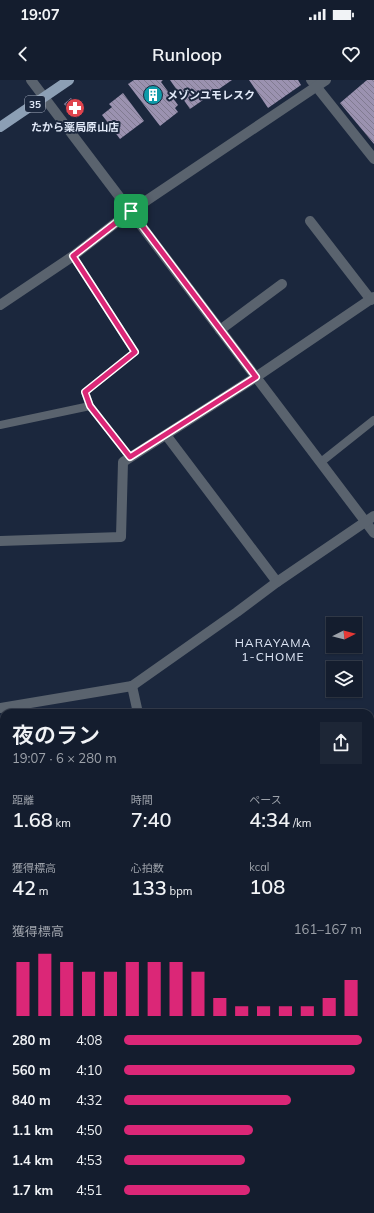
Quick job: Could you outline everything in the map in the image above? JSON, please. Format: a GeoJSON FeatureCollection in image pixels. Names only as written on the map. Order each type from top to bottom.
{"type":"FeatureCollection","features":[{"type":"Feature","properties":{"kind":"main road","name":"35"},"geometry":{"type":"LineString","coordinates":[[0,128],[69,80]]}},
{"type":"Feature","properties":{"kind":"street"},"geometry":{"type":"LineString","coordinates":[[31,80],[321,462],[370,519],[374,532]]}},
{"type":"Feature","properties":{"kind":"street"},"geometry":{"type":"LineString","coordinates":[[0,305],[73,256],[131,211],[314,83],[326,80]]}},
{"type":"Feature","properties":{"kind":"street"},"geometry":{"type":"LineString","coordinates":[[314,83],[374,159]]}},
{"type":"Feature","properties":{"kind":"street"},"geometry":{"type":"LineString","coordinates":[[0,541],[121,537],[123,462],[256,377],[372,298],[310,222]]}},
{"type":"Feature","properties":{"kind":"street"},"geometry":{"type":"LineString","coordinates":[[220,330],[282,284]]}},
{"type":"Feature","properties":{"kind":"street"},"geometry":{"type":"LineString","coordinates":[[166,435],[277,582]]}},
{"type":"Feature","properties":{"kind":"street"},"geometry":{"type":"LineString","coordinates":[[0,708],[132,686],[277,582],[370,519]]}},
{"type":"Feature","properties":{"kind":"street"},"geometry":{"type":"LineString","coordinates":[[132,686],[137,709]]}},
{"type":"Feature","properties":{"kind":"lane"},"geometry":{"type":"LineString","coordinates":[[73,256],[135,352],[85,392],[90,406],[130,457]]}},
{"type":"Feature","properties":{"kind":"lane"},"geometry":{"type":"LineString","coordinates":[[0,425],[90,406]]}},
{"type":"Feature","properties":{"kind":"lane"},"geometry":{"type":"LineString","coordinates":[[321,462],[374,420]]}},
{"type":"Feature","properties":{"kind":"building","name":"メゾンユモレスク"},"geometry":{"type":"Polygon","coordinates":[[[134,80],[163,80],[161,82],[178,105],[175,108],[178,112],[160,126],[128,84],[134,80]]]}},
{"type":"Feature","properties":{"kind":"building"},"geometry":{"type":"Polygon","coordinates":[[[170,80],[232,80],[190,109],[170,80]]]}},
{"type":"Feature","properties":{"kind":"building"},"geometry":{"type":"Polygon","coordinates":[[[249,80],[298,80],[301,85],[268,108],[249,80]]]}},
{"type":"Feature","properties":{"kind":"building"},"geometry":{"type":"Polygon","coordinates":[[[367,80],[374,80],[374,144],[340,103],[367,80]]]}},
{"type":"Feature","properties":{"kind":"building"},"geometry":{"type":"Polygon","coordinates":[[[123,93],[144,121],[120,139],[102,115],[112,107],[109,104],[123,93]]]}},
{"type":"Feature","properties":{"kind":"building"},"geometry":{"type":"Polygon","coordinates":[[[71,98],[83,112],[76,118],[64,104],[71,98]]]}},
{"type":"Feature","properties":{"kind":"place","name":"メゾンユモレスク"},"geometry":{"type":"Point","coordinates":[153,95]}},
{"type":"Feature","properties":{"kind":"place","name":"たから薬局原山店"},"geometry":{"type":"Point","coordinates":[75,108]}},
{"type":"Feature","properties":{"kind":"district","name":"HARAYAMA 1-CHOME"},"geometry":{"type":"Point","coordinates":[273,650]}},
{"type":"Feature","properties":{"kind":"route"},"geometry":{"type":"LineString","coordinates":[[131,211],[256,377],[130,457],[90,406],[85,392],[135,352],[73,256],[131,211]]}}]}
